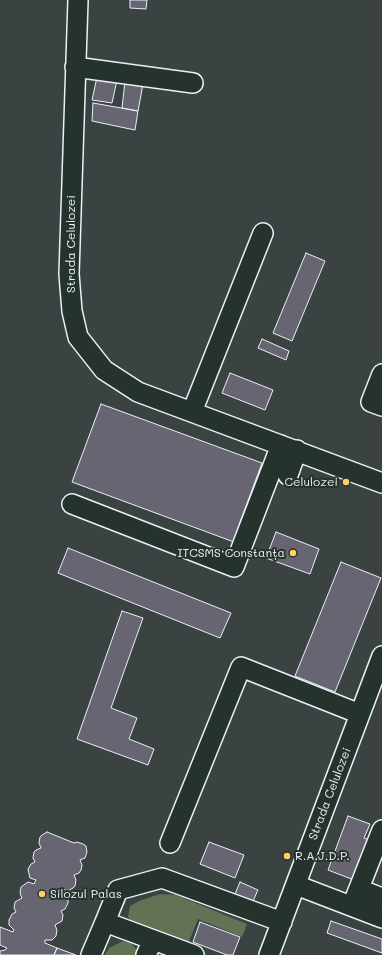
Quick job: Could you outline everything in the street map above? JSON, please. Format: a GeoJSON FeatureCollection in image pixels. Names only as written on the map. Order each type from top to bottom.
{"type":"FeatureCollection","features":[{"type":"Feature","properties":{"kind":"street","name":"Strada Celulozei"},"geometry":{"type":"LineString","coordinates":[[78,0],[69,274],[72,311],[78,337],[104,370],[138,392],[289,447],[382,483]]}},
{"type":"Feature","properties":{"kind":"street"},"geometry":{"type":"LineString","coordinates":[[75,67],[193,83]]}},
{"type":"Feature","properties":{"kind":"street"},"geometry":{"type":"LineString","coordinates":[[192,412],[263,233]]}},
{"type":"Feature","properties":{"kind":"street"},"geometry":{"type":"LineString","coordinates":[[382,374],[371,402],[382,406]]}},
{"type":"Feature","properties":{"kind":"street"},"geometry":{"type":"LineString","coordinates":[[288,475],[289,447]]}},
{"type":"Feature","properties":{"kind":"street"},"geometry":{"type":"LineString","coordinates":[[72,504],[234,567],[289,447]]}},
{"type":"Feature","properties":{"kind":"street","name":"Strada Celulozei"},"geometry":{"type":"LineString","coordinates":[[269,955],[360,714],[378,677],[382,656]]}},
{"type":"Feature","properties":{"kind":"street"},"geometry":{"type":"LineString","coordinates":[[170,842],[241,667],[360,714]]}},
{"type":"Feature","properties":{"kind":"street"},"geometry":{"type":"LineString","coordinates":[[356,898],[382,830]]}},
{"type":"Feature","properties":{"kind":"street"},"geometry":{"type":"LineString","coordinates":[[91,955],[118,890],[162,878],[282,922]]}},
{"type":"Feature","properties":{"kind":"street"},"geometry":{"type":"LineString","coordinates":[[296,885],[356,898],[382,898]]}},
{"type":"Feature","properties":{"kind":"street"},"geometry":{"type":"LineString","coordinates":[[356,898],[382,918]]}},
{"type":"Feature","properties":{"kind":"street"},"geometry":{"type":"LineString","coordinates":[[105,922],[149,947],[194,955]]}},
{"type":"Feature","properties":{"kind":"shaded area"},"geometry":{"type":"Polygon","coordinates":[[[0,0],[382,0],[382,955],[0,955],[0,0]]]}},
{"type":"Feature","properties":{"kind":"green space"},"geometry":{"type":"Polygon","coordinates":[[[160,894],[176,895],[247,924],[242,937],[198,919],[188,944],[133,924],[128,917],[130,906],[139,901],[160,894]]]}},
{"type":"Feature","properties":{"kind":"green space"},"geometry":{"type":"Polygon","coordinates":[[[123,941],[131,943],[137,950],[137,955],[105,955],[109,948],[123,941]]]}},
{"type":"Feature","properties":{"kind":"building"},"geometry":{"type":"Polygon","coordinates":[[[130,0],[147,0],[146,9],[130,8],[130,0]]]}},
{"type":"Feature","properties":{"kind":"building"},"geometry":{"type":"Polygon","coordinates":[[[97,77],[117,80],[112,103],[92,100],[97,77]]]}},
{"type":"Feature","properties":{"kind":"building"},"geometry":{"type":"Polygon","coordinates":[[[125,81],[143,84],[138,111],[122,108],[125,81]]]}},
{"type":"Feature","properties":{"kind":"building"},"geometry":{"type":"Polygon","coordinates":[[[93,103],[138,111],[135,130],[92,121],[93,103]]]}},
{"type":"Feature","properties":{"kind":"building"},"geometry":{"type":"Polygon","coordinates":[[[306,253],[325,261],[292,341],[273,333],[306,253]]]}},
{"type":"Feature","properties":{"kind":"building"},"geometry":{"type":"Polygon","coordinates":[[[262,339],[289,351],[286,360],[258,348],[262,339]]]}},
{"type":"Feature","properties":{"kind":"building"},"geometry":{"type":"Polygon","coordinates":[[[230,373],[273,390],[265,410],[222,393],[230,373]]]}},
{"type":"Feature","properties":{"kind":"building"},"geometry":{"type":"Polygon","coordinates":[[[101,404],[262,463],[239,525],[248,528],[242,545],[72,482],[101,404]]]}},
{"type":"Feature","properties":{"kind":"building","name":"ITCSMS Constanța"},"geometry":{"type":"Polygon","coordinates":[[[276,532],[319,549],[310,574],[266,558],[276,532]]]}},
{"type":"Feature","properties":{"kind":"building"},"geometry":{"type":"Polygon","coordinates":[[[68,548],[231,613],[220,638],[58,573],[68,548]]]}},
{"type":"Feature","properties":{"kind":"building"},"geometry":{"type":"Polygon","coordinates":[[[341,562],[381,578],[335,692],[295,676],[341,562]]]}},
{"type":"Feature","properties":{"kind":"building"},"geometry":{"type":"Polygon","coordinates":[[[122,611],[143,618],[111,708],[137,718],[129,739],[154,749],[148,765],[77,739],[122,611]]]}},
{"type":"Feature","properties":{"kind":"building"},"geometry":{"type":"Polygon","coordinates":[[[348,816],[370,824],[364,838],[369,840],[354,880],[328,870],[348,816]]]}},
{"type":"Feature","properties":{"kind":"building","name":"Silozul Palas"},"geometry":{"type":"Polygon","coordinates":[[[47,832],[74,843],[77,842],[83,844],[86,846],[87,852],[85,858],[80,860],[82,865],[81,870],[79,873],[74,875],[76,880],[75,886],[68,891],[62,889],[60,892],[68,897],[68,903],[65,909],[61,911],[63,915],[62,921],[55,925],[57,930],[56,936],[52,940],[45,940],[45,943],[57,948],[54,955],[0,955],[0,951],[7,948],[0,945],[0,927],[13,932],[14,930],[9,925],[9,920],[12,914],[16,912],[14,908],[15,902],[22,898],[20,893],[21,887],[28,882],[34,884],[36,880],[30,878],[28,869],[31,864],[35,862],[33,858],[34,852],[41,848],[39,843],[40,837],[47,832]]]}},
{"type":"Feature","properties":{"kind":"building"},"geometry":{"type":"Polygon","coordinates":[[[209,842],[244,855],[235,878],[200,864],[209,842]]]}},
{"type":"Feature","properties":{"kind":"building"},"geometry":{"type":"Polygon","coordinates":[[[240,882],[258,890],[253,901],[235,894],[240,882]]]}},
{"type":"Feature","properties":{"kind":"building"},"geometry":{"type":"Polygon","coordinates":[[[331,921],[382,939],[382,953],[327,933],[331,921]]]}},
{"type":"Feature","properties":{"kind":"building"},"geometry":{"type":"Polygon","coordinates":[[[200,922],[240,937],[233,955],[227,955],[193,942],[200,922]]]}},
{"type":"Feature","properties":{"kind":"building"},"geometry":{"type":"Polygon","coordinates":[[[57,948],[76,955],[54,955],[57,948]]]}},
{"type":"Feature","properties":{"kind":"place","name":"Celulozei"},"geometry":{"type":"Point","coordinates":[346,482]}},
{"type":"Feature","properties":{"kind":"place","name":"ITCSMS Constanța"},"geometry":{"type":"Point","coordinates":[293,553]}},
{"type":"Feature","properties":{"kind":"place","name":"R.A.J.D.P."},"geometry":{"type":"Point","coordinates":[287,856]}},
{"type":"Feature","properties":{"kind":"place","name":"Silozul Palas"},"geometry":{"type":"Point","coordinates":[42,894]}}]}
